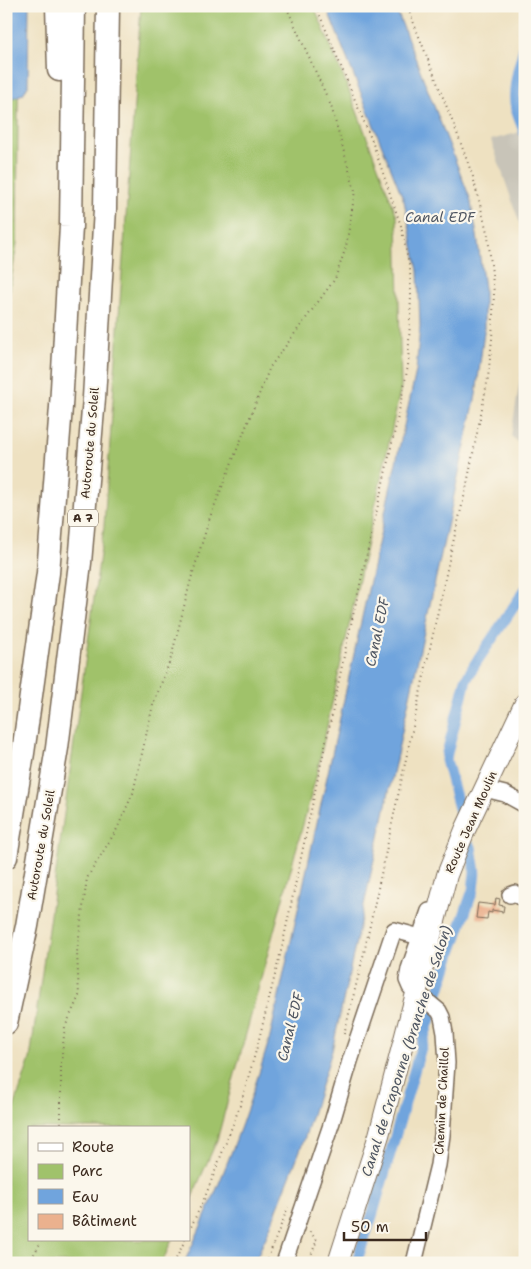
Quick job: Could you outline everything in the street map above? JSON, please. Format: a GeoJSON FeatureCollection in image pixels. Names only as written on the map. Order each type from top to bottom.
{"type":"FeatureCollection","features":[{"type":"Feature","properties":{"kind":"highway"},"geometry":{"type":"LineString","coordinates":[[58,6],[61,202],[71,226]]}},
{"type":"Feature","properties":{"kind":"highway","name":"A 7"},"geometry":{"type":"LineString","coordinates":[[6,857],[24,753],[48,572],[61,406],[71,226],[74,6]]}},
{"type":"Feature","properties":{"kind":"highway","name":"Autoroute du Soleil"},"geometry":{"type":"LineString","coordinates":[[6,1023],[27,926],[57,748],[80,563],[94,398],[105,209],[108,6]]}},
{"type":"Feature","properties":{"kind":"main road","name":"Route Jean Moulin"},"geometry":{"type":"LineString","coordinates":[[338,1263],[379,1135],[428,1002],[447,874],[524,708]]}},
{"type":"Feature","properties":{"kind":"street"},"geometry":{"type":"LineString","coordinates":[[485,789],[505,794],[525,805]]}},
{"type":"Feature","properties":{"kind":"street"},"geometry":{"type":"LineString","coordinates":[[284,1263],[394,930],[401,926],[420,937],[438,885],[456,853]]}},
{"type":"Feature","properties":{"kind":"street","name":"Chemin de Chaillol"},"geometry":{"type":"LineString","coordinates":[[414,1263],[438,1165],[447,1063],[442,1017],[410,987],[407,980],[420,937]]}},
{"type":"Feature","properties":{"kind":"path"},"geometry":{"type":"LineString","coordinates":[[61,1126],[61,1063],[65,1027],[79,996],[77,952],[87,878],[117,829],[133,793],[153,705],[171,658],[191,579],[210,516],[270,367],[334,279],[346,247],[355,191],[331,106],[286,6]]}},
{"type":"Feature","properties":{"kind":"path"},"geometry":{"type":"LineString","coordinates":[[190,1230],[205,1197],[241,1103],[257,1047],[282,947],[408,366],[411,296],[410,270],[402,226],[372,141],[316,6]]}},
{"type":"Feature","properties":{"kind":"path"},"geometry":{"type":"LineString","coordinates":[[344,1034],[364,953],[451,550],[466,489],[488,378],[492,340],[494,293],[488,236],[473,178],[407,6]]}},
{"type":"Feature","properties":{"kind":"path"},"geometry":{"type":"LineString","coordinates":[[266,1263],[291,1200]]}},
{"type":"Feature","properties":{"kind":"path"},"geometry":{"type":"LineString","coordinates":[[306,1228],[317,1240],[308,1263]]}},
{"type":"Feature","properties":{"kind":"path"},"geometry":{"type":"LineString","coordinates":[[30,1263],[41,1242]]}},
{"type":"Feature","properties":{"kind":"path"},"geometry":{"type":"LineString","coordinates":[[174,1263],[184,1242]]}},
{"type":"Feature","properties":{"kind":"shaded area"},"geometry":{"type":"Polygon","coordinates":[[[525,131],[525,239],[491,140],[525,131]]]}},
{"type":"Feature","properties":{"kind":"shaded area"},"geometry":{"type":"Polygon","coordinates":[[[525,347],[525,448],[511,436],[525,347]]]}},
{"type":"Feature","properties":{"kind":"green space"},"geometry":{"type":"Polygon","coordinates":[[[6,6],[19,6],[17,243],[6,314],[6,6]]]}},
{"type":"Feature","properties":{"kind":"green space"},"geometry":{"type":"Polygon","coordinates":[[[141,6],[314,6],[397,216],[401,387],[316,777],[217,1140],[190,1202],[190,1126],[28,1126],[28,1242],[171,1242],[162,1263],[6,1263],[6,1132],[30,1059],[104,526],[141,6]]]}},
{"type":"Feature","properties":{"kind":"water"},"geometry":{"type":"Polygon","coordinates":[[[6,6],[29,6],[28,86],[23,94],[10,99],[6,98],[6,6]]]}},
{"type":"Feature","properties":{"kind":"water","name":"Canal EDF"},"geometry":{"type":"Polygon","coordinates":[[[326,6],[395,6],[470,198],[484,288],[484,332],[476,395],[332,1051],[304,1140],[254,1263],[184,1263],[232,1152],[270,1037],[416,371],[420,326],[418,271],[404,201],[326,6]]]}},
{"type":"Feature","properties":{"kind":"building"},"geometry":{"type":"Polygon","coordinates":[[[496,898],[500,899],[499,905],[504,906],[503,912],[492,910],[492,913],[488,912],[487,919],[476,918],[478,903],[495,905],[496,898]]]}},
{"type":"Feature","properties":{"kind":"waterway","name":"Canal de Craponne (branche de Salon)"},"geometry":{"type":"LineString","coordinates":[[525,45],[515,89],[516,110],[525,133]]}},
{"type":"Feature","properties":{"kind":"waterway","name":"Canal de Craponne (branche de Salon)"},"geometry":{"type":"LineString","coordinates":[[460,812],[446,760],[466,680],[525,590]]}},
{"type":"Feature","properties":{"kind":"waterway","name":"Canal de Craponne (branche de Salon)"},"geometry":{"type":"LineString","coordinates":[[356,1263],[372,1216],[424,1037],[473,890],[475,872],[471,847]]}}]}
